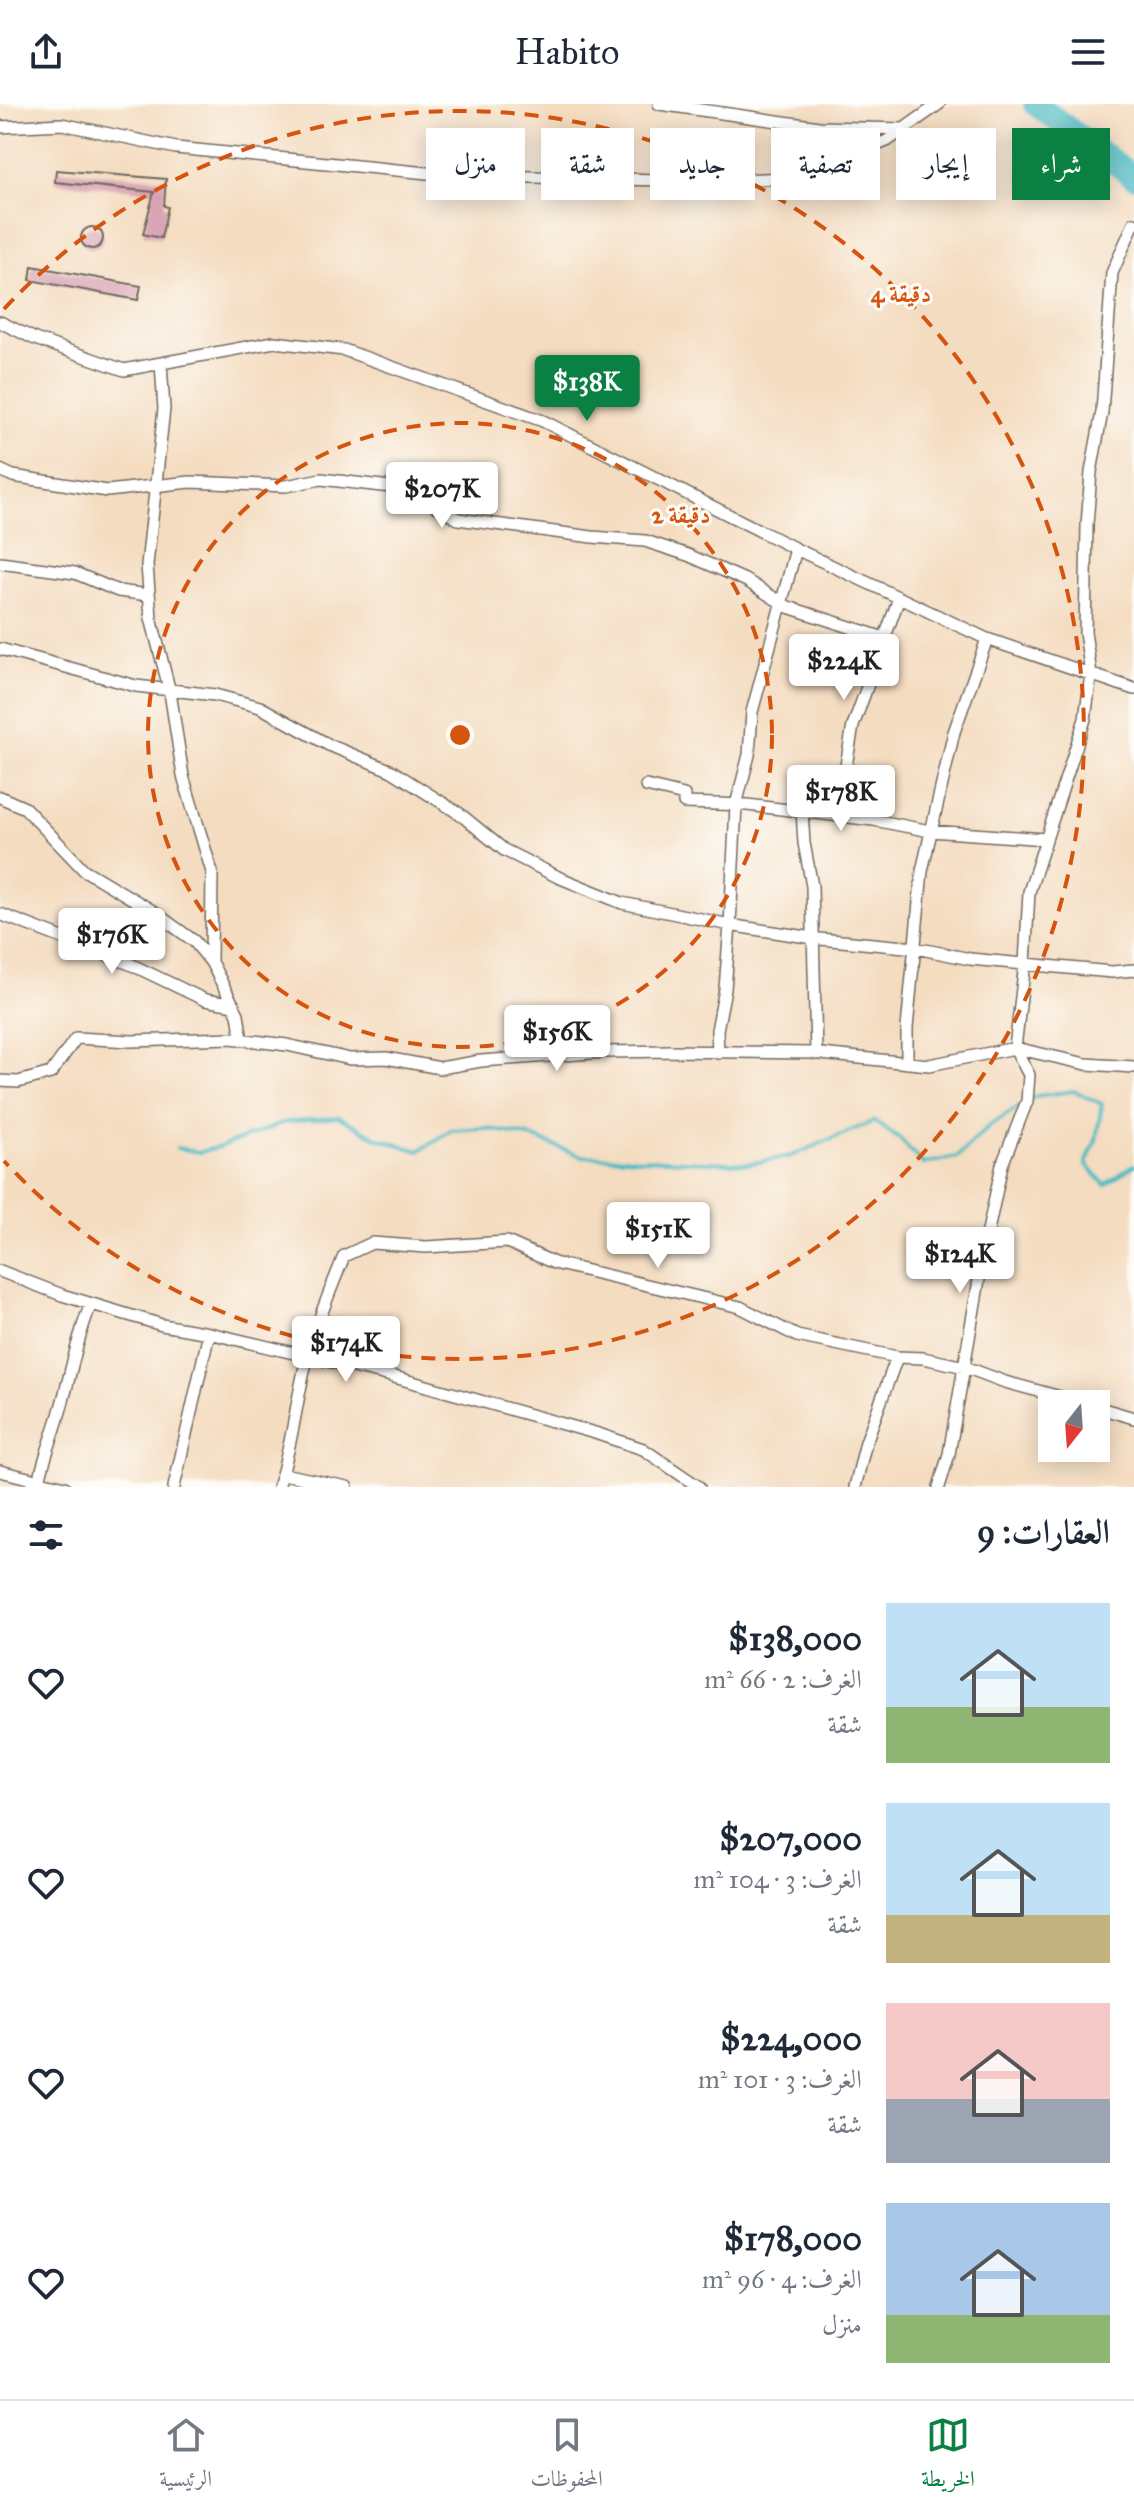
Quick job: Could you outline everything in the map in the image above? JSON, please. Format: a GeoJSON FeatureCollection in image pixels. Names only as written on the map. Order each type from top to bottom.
{"type":"FeatureCollection","features":[{"type":"Feature","properties":{"kind":"street"},"geometry":{"type":"LineString","coordinates":[[659,104],[819,127],[896,129]]}},
{"type":"Feature","properties":{"kind":"street"},"geometry":{"type":"LineString","coordinates":[[905,128],[939,104]]}},
{"type":"Feature","properties":{"kind":"street"},"geometry":{"type":"LineString","coordinates":[[0,127],[62,124],[176,148],[447,175],[705,181],[793,178],[896,135]]}},
{"type":"Feature","properties":{"kind":"street"},"geometry":{"type":"LineString","coordinates":[[939,1487],[949,1454],[1002,1165],[1027,1101],[1029,1075],[1015,1048],[1029,892],[1085,719],[1091,674],[1085,632],[1091,472],[1102,412],[1112,273],[1134,223]]}},
{"type":"Feature","properties":{"kind":"street"},"geometry":{"type":"LineString","coordinates":[[0,322],[35,339],[124,370],[274,342],[344,350],[543,421],[796,549],[987,639],[1134,689]]}},
{"type":"Feature","properties":{"kind":"street"},"geometry":{"type":"LineString","coordinates":[[161,363],[164,409],[147,565],[149,595],[151,618],[170,692],[183,776],[212,872],[211,962]]}},
{"type":"Feature","properties":{"kind":"street"},"geometry":{"type":"LineString","coordinates":[[0,470],[13,476],[107,491],[190,482],[286,486],[321,479],[408,489],[458,519],[645,541],[688,555],[747,581],[783,603],[884,638]]}},
{"type":"Feature","properties":{"kind":"street"},"geometry":{"type":"LineString","coordinates":[[718,1053],[717,1030],[725,989],[730,925],[736,805],[749,755],[752,712],[796,549]]}},
{"type":"Feature","properties":{"kind":"street"},"geometry":{"type":"LineString","coordinates":[[0,563],[75,573],[118,591],[149,595]]}},
{"type":"Feature","properties":{"kind":"street"},"geometry":{"type":"LineString","coordinates":[[847,817],[845,771],[853,726],[899,598]]}},
{"type":"Feature","properties":{"kind":"street"},"geometry":{"type":"LineString","coordinates":[[907,1063],[907,1028],[922,871],[954,732],[987,639]]}},
{"type":"Feature","properties":{"kind":"street"},"geometry":{"type":"LineString","coordinates":[[0,649],[136,686],[215,695],[260,707],[329,745],[392,771],[460,814],[504,850],[558,877],[622,903],[730,925],[813,938],[916,948],[970,959],[1112,972],[1134,970]]}},
{"type":"Feature","properties":{"kind":"street"},"geometry":{"type":"LineString","coordinates":[[646,786],[684,795],[684,803],[802,811],[930,831],[1046,839]]}},
{"type":"Feature","properties":{"kind":"street"},"geometry":{"type":"LineString","coordinates":[[0,797],[25,808],[84,870],[151,910],[194,941],[211,962],[234,1005],[242,1040]]}},
{"type":"Feature","properties":{"kind":"street"},"geometry":{"type":"LineString","coordinates":[[802,811],[812,886],[816,1054]]}},
{"type":"Feature","properties":{"kind":"street"},"geometry":{"type":"LineString","coordinates":[[0,914],[130,964],[205,1000],[234,1005]]}},
{"type":"Feature","properties":{"kind":"street"},"geometry":{"type":"LineString","coordinates":[[0,1081],[18,1082],[51,1073],[76,1038],[242,1040],[287,1045],[350,1059],[386,1058],[440,1068],[481,1061],[605,1052],[816,1054],[929,1065],[1015,1048],[1086,1064],[1134,1067]]}},
{"type":"Feature","properties":{"kind":"street"},"geometry":{"type":"LineString","coordinates":[[278,1487],[308,1355],[344,1256],[372,1243],[426,1247],[507,1242],[554,1263],[740,1307],[797,1336],[897,1357],[923,1358],[965,1367],[1038,1391]]}},
{"type":"Feature","properties":{"kind":"street"},"geometry":{"type":"LineString","coordinates":[[0,1271],[91,1304],[162,1325],[308,1355],[455,1393],[643,1449],[699,1487]]}},
{"type":"Feature","properties":{"kind":"street"},"geometry":{"type":"LineString","coordinates":[[39,1484],[43,1459],[60,1412],[81,1327],[91,1304]]}},
{"type":"Feature","properties":{"kind":"street"},"geometry":{"type":"LineString","coordinates":[[174,1487],[209,1333]]}},
{"type":"Feature","properties":{"kind":"street"},"geometry":{"type":"LineString","coordinates":[[855,1487],[866,1442],[897,1357]]}},
{"type":"Feature","properties":{"kind":"street"},"geometry":{"type":"LineString","coordinates":[[1110,1411],[1134,1418]]}},
{"type":"Feature","properties":{"kind":"street"},"geometry":{"type":"LineString","coordinates":[[0,1471],[39,1484],[65,1487]]}},
{"type":"Feature","properties":{"kind":"street"},"geometry":{"type":"LineString","coordinates":[[283,1474],[347,1487]]}},
{"type":"Feature","properties":{"kind":"building"},"geometry":{"type":"Polygon","coordinates":[[[56,170],[166,179],[164,206],[168,207],[161,238],[143,234],[154,192],[55,182],[56,170]]]}},
{"type":"Feature","properties":{"kind":"building"},"geometry":{"type":"Polygon","coordinates":[[[92,227],[100,230],[103,238],[100,246],[92,249],[84,246],[81,238],[84,230],[92,227]]]}},
{"type":"Feature","properties":{"kind":"building"},"geometry":{"type":"Polygon","coordinates":[[[32,266],[141,286],[138,300],[30,280],[32,266]]]}},
{"type":"Feature","properties":{"kind":"waterway"},"geometry":{"type":"LineString","coordinates":[[1035,104],[1134,177]]}},
{"type":"Feature","properties":{"kind":"waterway"},"geometry":{"type":"LineString","coordinates":[[1031,1099],[1074,1091],[1102,1104],[1096,1140],[1086,1164],[1105,1185],[1134,1165]]}},
{"type":"Feature","properties":{"kind":"waterway"},"geometry":{"type":"LineString","coordinates":[[177,1148],[199,1152],[286,1122],[339,1117],[377,1138],[419,1151],[451,1130],[484,1128],[529,1136],[581,1156],[748,1164],[791,1156],[874,1121],[900,1139],[923,1164],[957,1157],[990,1125],[1020,1106]]}}]}
